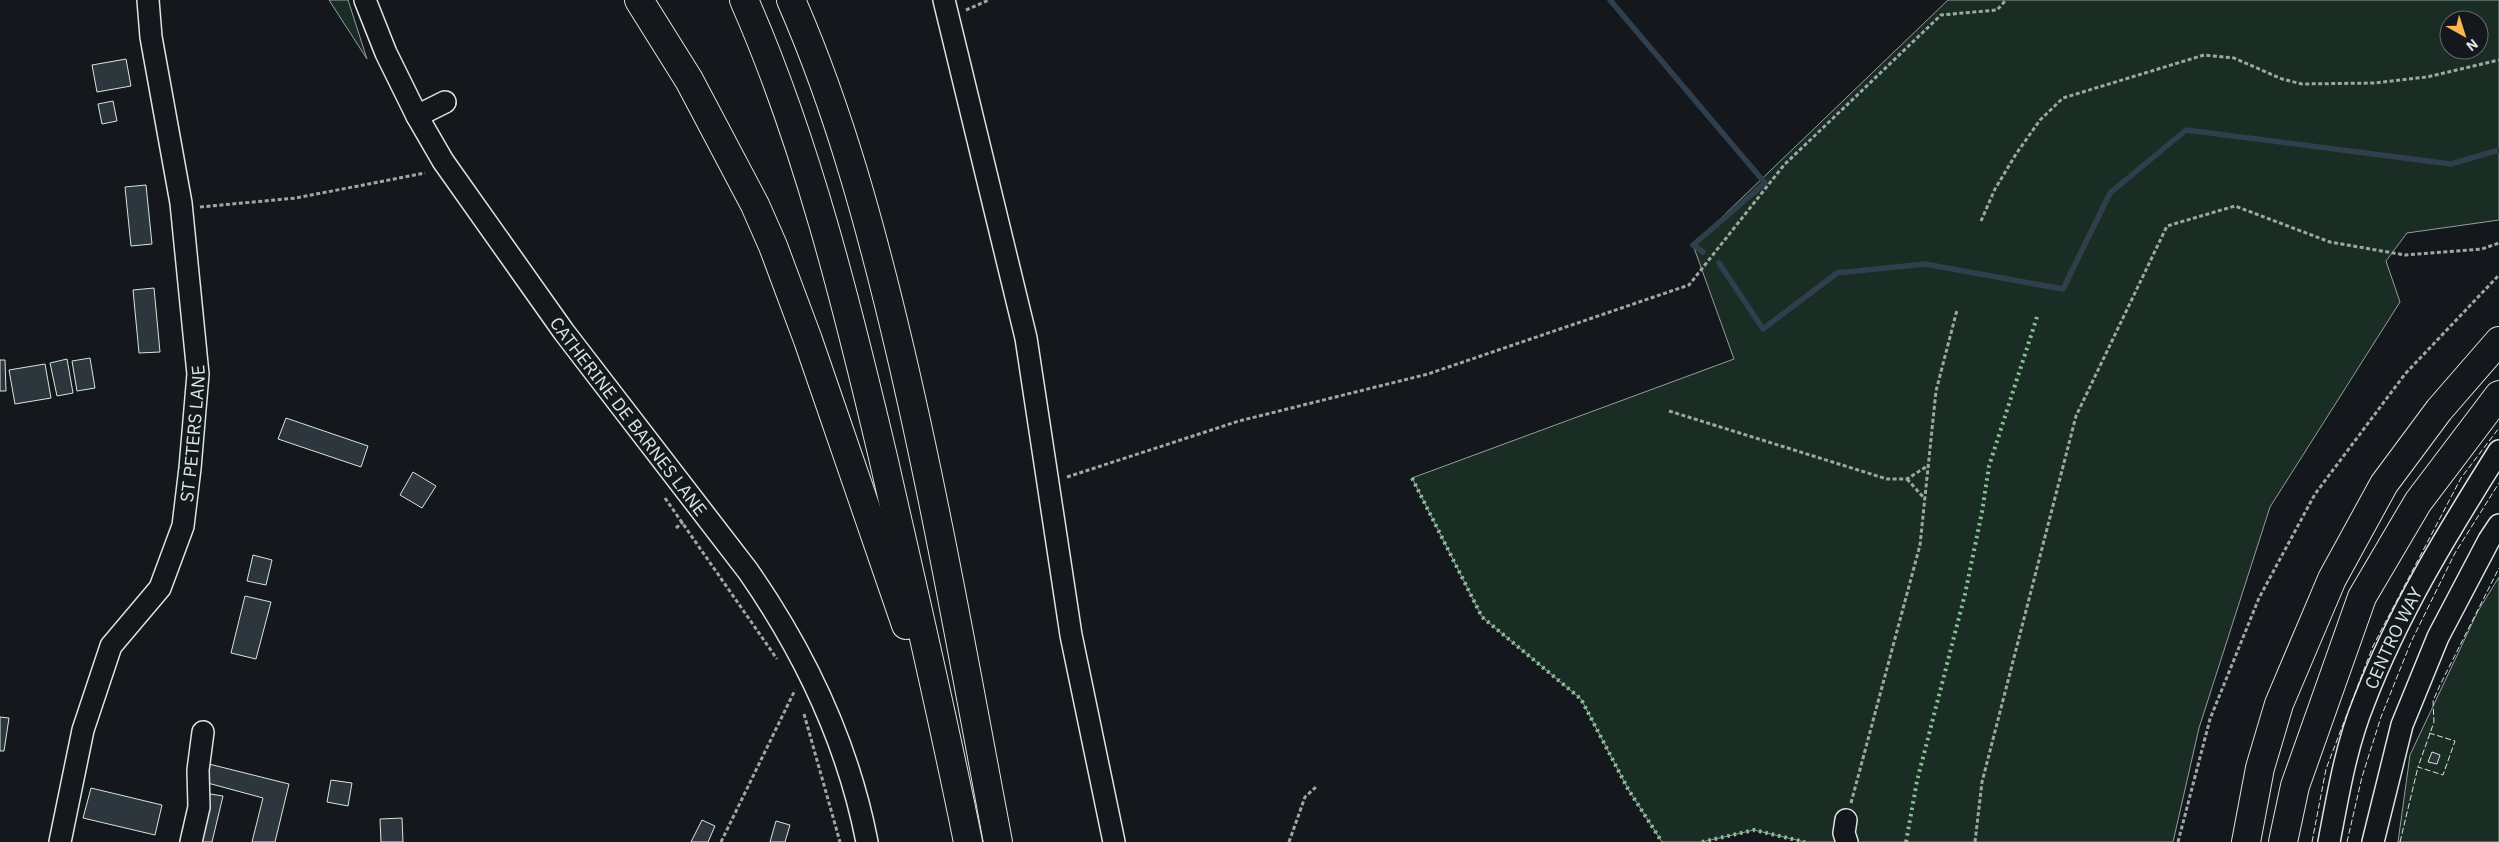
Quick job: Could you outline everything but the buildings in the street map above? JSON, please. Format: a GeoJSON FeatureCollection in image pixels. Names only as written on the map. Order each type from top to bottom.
{"type":"FeatureCollection","features":[{"type":"Feature","properties":{"kind":"highway"},"geometry":{"type":"LineString","coordinates":[[639,0],[689,80],[754,205],[773,246],[808,340],[949,751]]}},
{"type":"Feature","properties":{"kind":"highway"},"geometry":{"type":"LineString","coordinates":[[744,0],[798,146],[848,312],[931,662],[968,842]]}},
{"type":"Feature","properties":{"kind":"highway"},"geometry":{"type":"LineString","coordinates":[[791,0],[839,126],[880,264],[919,429],[998,842]]}},
{"type":"Feature","properties":{"kind":"highway"},"geometry":{"type":"LineString","coordinates":[[2246,842],[2260,768],[2279,704],[2332,579],[2384,484],[2439,410],[2499,341]]}},
{"type":"Feature","properties":{"kind":"highway"},"geometry":{"type":"LineString","coordinates":[[2283,842],[2295,786],[2362,597],[2418,502],[2499,394]]}},
{"type":"Feature","properties":{"kind":"street","name":"ST PETERS LANE"},"geometry":{"type":"LineString","coordinates":[[60,842],[84,730],[111,646],[160,588],[183,526],[190,468],[198,374],[182,209],[151,37],[148,0]]}},
{"type":"Feature","properties":{"kind":"street","name":"CATHERINE DE BARNES LANE"},"geometry":{"type":"LineString","coordinates":[[365,0],[386,53],[417,116],[443,161],[564,332],[748,571],[774,608],[803,658],[844,754],[868,842]]}},
{"type":"Feature","properties":{"kind":"street"},"geometry":{"type":"LineString","coordinates":[[947,8],[1026,338],[1071,635],[1114,842]]}},
{"type":"Feature","properties":{"kind":"street"},"geometry":{"type":"LineString","coordinates":[[417,116],[444,102]]}},
{"type":"Feature","properties":{"kind":"street","name":"CENTRO WAY"},"geometry":{"type":"LineString","coordinates":[[2329,842],[2343,773],[2363,702],[2415,590],[2499,451]]}},
{"type":"Feature","properties":{"kind":"street"},"geometry":{"type":"LineString","coordinates":[[2373,842],[2402,725],[2438,636],[2489,540],[2499,526]]}},
{"type":"Feature","properties":{"kind":"street"},"geometry":{"type":"LineString","coordinates":[[191,842],[199,808],[198,770],[204,732]]}},
{"type":"Feature","properties":{"kind":"street"},"geometry":{"type":"LineString","coordinates":[[1846,820],[1844,833],[1847,842]]}},
{"type":"Feature","properties":{"kind":"path"},"geometry":{"type":"LineString","coordinates":[[947,8],[989,0]]}},
{"type":"Feature","properties":{"kind":"path"},"geometry":{"type":"LineString","coordinates":[[1049,486],[1078,472],[1239,421],[1428,374],[1690,285],[1784,165],[1941,15],[1997,10],[2006,0]]}},
{"type":"Feature","properties":{"kind":"path"},"geometry":{"type":"LineString","coordinates":[[1981,221],[1995,189],[2016,154],[2040,120],[2063,98],[2204,55],[2234,58],[2282,80],[2302,84],[2374,83],[2427,77],[2499,60]]}},
{"type":"Feature","properties":{"kind":"path"},"geometry":{"type":"LineString","coordinates":[[182,209],[296,198],[425,173]]}},
{"type":"Feature","properties":{"kind":"path"},"geometry":{"type":"LineString","coordinates":[[1975,842],[1982,782],[2076,416],[2167,226],[2234,206],[2330,242],[2405,255],[2482,249],[2499,243]]}},
{"type":"Feature","properties":{"kind":"path"},"geometry":{"type":"LineString","coordinates":[[2178,842],[2210,719],[2258,598],[2315,494],[2404,374],[2499,275]]}},
{"type":"Feature","properties":{"kind":"path"},"geometry":{"type":"LineString","coordinates":[[1846,820],[1920,545],[1936,391],[1957,310]]}},
{"type":"Feature","properties":{"kind":"path"},"geometry":{"type":"LineString","coordinates":[[1669,410],[1887,479],[1907,479],[1929,465]]}},
{"type":"Feature","properties":{"kind":"path"},"geometry":{"type":"LineString","coordinates":[[1907,479],[1926,499]]}},
{"type":"Feature","properties":{"kind":"path"},"geometry":{"type":"LineString","coordinates":[[721,842],[796,688],[799,697]]}},
{"type":"Feature","properties":{"kind":"path"},"geometry":{"type":"LineString","coordinates":[[802,706],[840,842]]}},
{"type":"Feature","properties":{"kind":"path"},"geometry":{"type":"LineString","coordinates":[[1289,842],[1305,798],[1317,786]]}},
{"type":"Feature","properties":{"kind":"green space"},"geometry":{"type":"Polygon","coordinates":[[[329,0],[348,0],[367,59],[329,0]]]}},
{"type":"Feature","properties":{"kind":"green space"},"geometry":{"type":"Polygon","coordinates":[[[1948,0],[2499,0],[2499,220],[2407,233],[2386,261],[2400,302],[2270,507],[2199,728],[2173,842],[1805,842],[1754,830],[1702,842],[1662,842],[1628,789],[1581,699],[1482,617],[1412,478],[1734,359],[1693,245],[1948,0]]]}},
{"type":"Feature","properties":{"kind":"green space"},"geometry":{"type":"Polygon","coordinates":[[[2499,577],[2499,842],[2398,842],[2410,755],[2478,611],[2499,577]]]}},
{"type":"Feature","properties":{"kind":"waterway"},"geometry":{"type":"LineString","coordinates":[[1610,0],[1765,183],[1693,245],[1703,252]]}},
{"type":"Feature","properties":{"kind":"waterway"},"geometry":{"type":"LineString","coordinates":[[1719,263],[1763,329],[1837,273],[1925,264],[2063,289],[2110,193],[2186,130],[2451,164],[2499,150]]}},
{"type":"Feature","properties":{"kind":"hedge"},"geometry":{"type":"LineString","coordinates":[[1906,842],[1917,781],[1965,594],[1982,512],[1989,466],[2037,317]]}},
{"type":"Feature","properties":{"kind":"hedge"},"geometry":{"type":"LineString","coordinates":[[1412,478],[1482,617],[1581,699],[1628,789],[1662,842]]}},
{"type":"Feature","properties":{"kind":"hedge"},"geometry":{"type":"LineString","coordinates":[[1702,842],[1754,830],[1805,842]]}},
{"type":"Feature","properties":{"kind":"fence"},"geometry":{"type":"LineString","coordinates":[[2312,842],[2326,769],[2373,646],[2461,478],[2499,428]]}},
{"type":"Feature","properties":{"kind":"fence"},"geometry":{"type":"LineString","coordinates":[[2347,842],[2362,777],[2381,717],[2411,642],[2455,553],[2499,483]]}},
{"type":"Feature","properties":{"kind":"fence"},"geometry":{"type":"LineString","coordinates":[[2429,733],[2455,741],[2443,775],[2418,767],[2434,722],[2433,701],[2499,568]]}},
{"type":"Feature","properties":{"kind":"fence"},"geometry":{"type":"LineString","coordinates":[[2400,842],[2418,767]]}}]}
